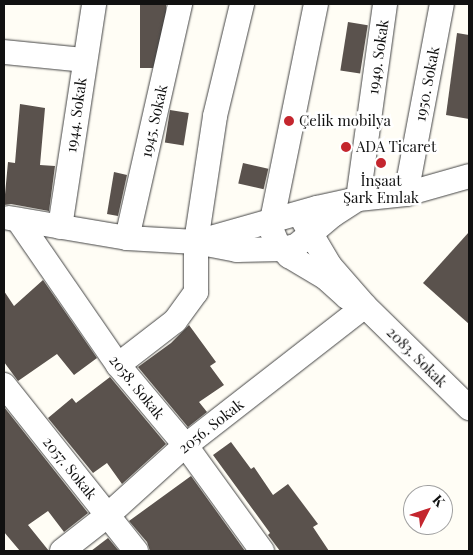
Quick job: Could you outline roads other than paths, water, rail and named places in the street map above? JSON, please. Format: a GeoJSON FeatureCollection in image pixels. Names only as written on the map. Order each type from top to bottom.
{"type":"FeatureCollection","features":[{"type":"Feature","properties":{"kind":"street","name":"1944. Sokak"},"geometry":{"type":"LineString","coordinates":[[60,227],[94,4]]}},
{"type":"Feature","properties":{"kind":"street","name":"1945. Sokak"},"geometry":{"type":"LineString","coordinates":[[127,238],[180,4]]}},
{"type":"Feature","properties":{"kind":"street"},"geometry":{"type":"LineString","coordinates":[[118,365],[175,321],[196,292],[196,242],[215,116],[242,4]]}},
{"type":"Feature","properties":{"kind":"street"},"geometry":{"type":"LineString","coordinates":[[284,217],[316,4]]}},
{"type":"Feature","properties":{"kind":"street","name":"1949. Sokak"},"geometry":{"type":"LineString","coordinates":[[358,199],[385,4]]}},
{"type":"Feature","properties":{"kind":"street","name":"1950. Sokak"},"geometry":{"type":"LineString","coordinates":[[406,194],[442,4]]}},
{"type":"Feature","properties":{"kind":"street"},"geometry":{"type":"LineString","coordinates":[[4,52],[84,60]]}},
{"type":"Feature","properties":{"kind":"street"},"geometry":{"type":"LineString","coordinates":[[196,242],[284,217],[358,199],[406,194],[469,176]]}},
{"type":"Feature","properties":{"kind":"street"},"geometry":{"type":"LineString","coordinates":[[8,219],[127,238],[196,242],[237,250],[282,250],[296,246],[333,216],[358,199]]}},
{"type":"Feature","properties":{"kind":"street"},"geometry":{"type":"LineString","coordinates":[[299,216],[330,266],[365,306],[347,297],[326,278],[282,250],[274,238],[271,225],[284,217],[299,216]]}},
{"type":"Feature","properties":{"kind":"street","name":"2058. Sokak"},"geometry":{"type":"LineString","coordinates":[[8,219],[118,365],[186,446],[262,551]]}},
{"type":"Feature","properties":{"kind":"street","name":"2083. Sokak"},"geometry":{"type":"LineString","coordinates":[[365,306],[469,408]]}},
{"type":"Feature","properties":{"kind":"street","name":"2056. Sokak"},"geometry":{"type":"LineString","coordinates":[[62,551],[108,515],[186,446],[365,306]]}},
{"type":"Feature","properties":{"kind":"street","name":"2057. Sokak"},"geometry":{"type":"LineString","coordinates":[[4,385],[136,551]]}},
{"type":"Feature","properties":{"kind":"place","name":"Çelik mobilya"},"geometry":{"type":"Point","coordinates":[289,121]}},
{"type":"Feature","properties":{"kind":"place","name":"ADA Ticaret"},"geometry":{"type":"Point","coordinates":[346,147]}},
{"type":"Feature","properties":{"kind":"place","name":"İnşaat Şark Emlak"},"geometry":{"type":"Point","coordinates":[381,163]}}]}
